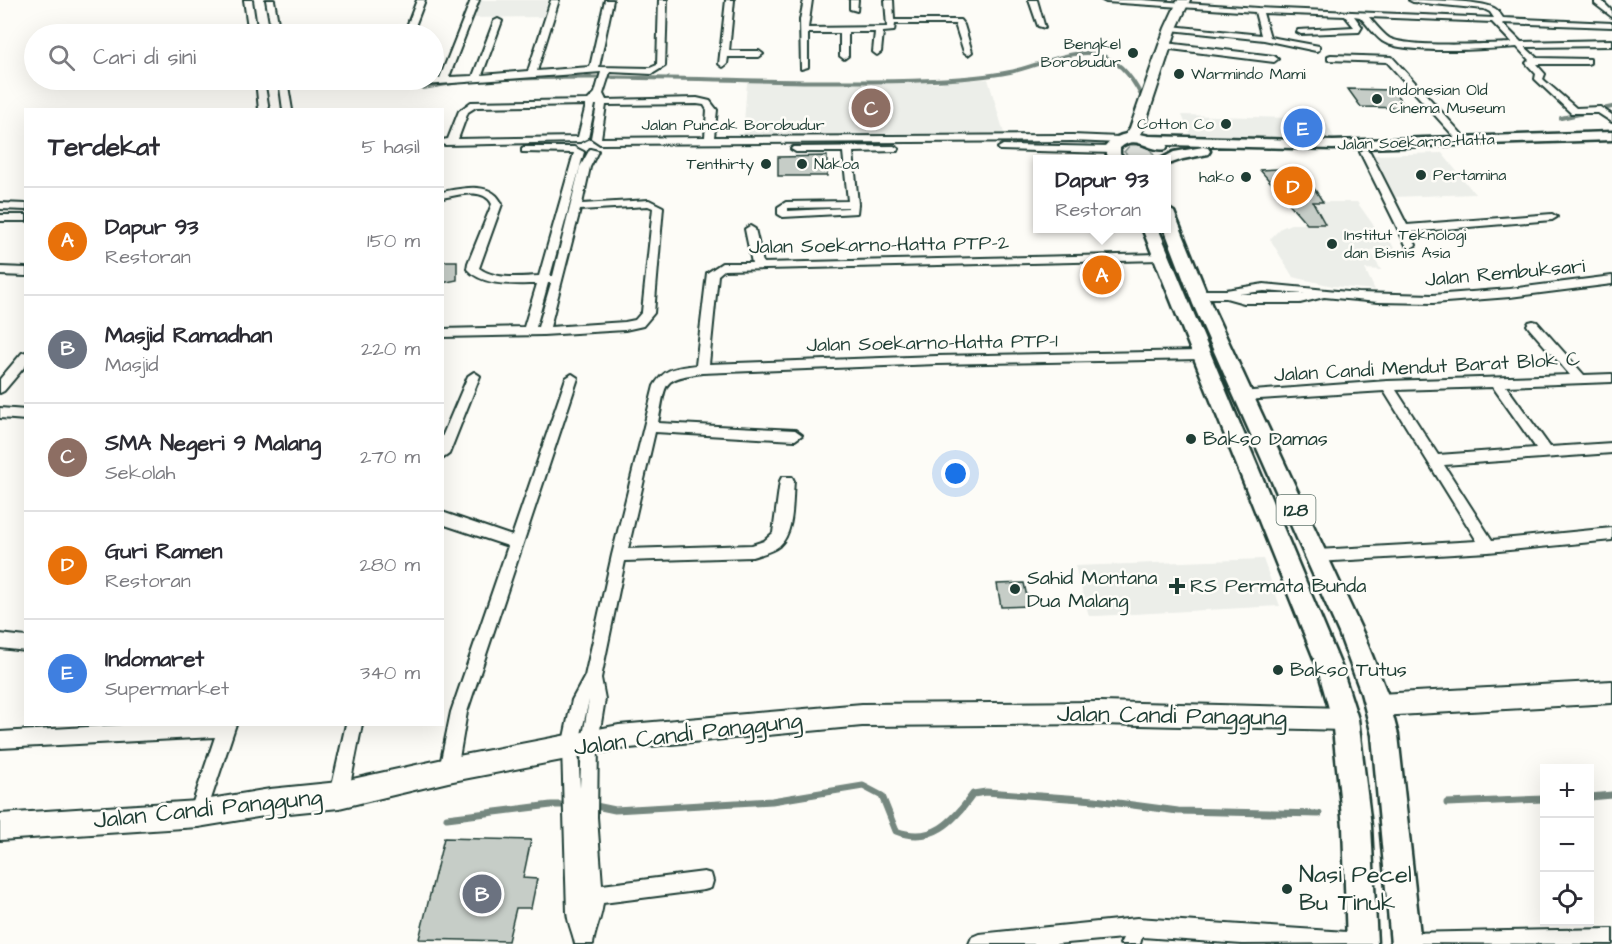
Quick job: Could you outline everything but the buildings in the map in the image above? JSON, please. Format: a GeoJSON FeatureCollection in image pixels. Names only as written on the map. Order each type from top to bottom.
{"type":"FeatureCollection","features":[{"type":"Feature","properties":{"kind":"main road"},"geometry":{"type":"LineString","coordinates":[[1119,151],[1137,128],[1171,28],[1184,3]]}},
{"type":"Feature","properties":{"kind":"main road","name":"Jalan Soekarno-Hatta"},"geometry":{"type":"LineString","coordinates":[[1119,151],[1149,140],[1334,145],[1612,136]]}},
{"type":"Feature","properties":{"kind":"main road","name":"Jalan Soekarno-Hatta"},"geometry":{"type":"LineString","coordinates":[[1149,140],[1165,149],[1166,155]]}},
{"type":"Feature","properties":{"kind":"main road","name":"Jalan Soekarno-Hatta"},"geometry":{"type":"LineString","coordinates":[[1171,159],[1207,151],[1365,152],[1612,144]]}},
{"type":"Feature","properties":{"kind":"main road","name":"128"},"geometry":{"type":"LineString","coordinates":[[1171,223],[1198,294],[1317,556],[1379,705],[1395,817],[1406,944]]}},
{"type":"Feature","properties":{"kind":"main road","name":"128"},"geometry":{"type":"LineString","coordinates":[[1152,233],[1200,355],[1302,597],[1329,666],[1346,719],[1357,826],[1362,943]]}},
{"type":"Feature","properties":{"kind":"main road"},"geometry":{"type":"LineString","coordinates":[[1218,396],[1244,395]]}},
{"type":"Feature","properties":{"kind":"main road"},"geometry":{"type":"LineString","coordinates":[[1379,705],[1612,692]]}},
{"type":"Feature","properties":{"kind":"main road","name":"Jalan Candi Panggung"},"geometry":{"type":"LineString","coordinates":[[0,827],[198,814],[270,802],[339,795],[448,770],[631,736],[862,715],[1100,712],[1346,719]]}},
{"type":"Feature","properties":{"kind":"street"},"geometry":{"type":"LineString","coordinates":[[248,0],[252,24]]}},
{"type":"Feature","properties":{"kind":"street"},"geometry":{"type":"LineString","coordinates":[[270,0],[274,24]]}},
{"type":"Feature","properties":{"kind":"street"},"geometry":{"type":"LineString","coordinates":[[412,24],[421,0]]}},
{"type":"Feature","properties":{"kind":"street"},"geometry":{"type":"LineString","coordinates":[[476,0],[444,79],[594,69],[604,75],[652,71],[661,66],[663,0]]}},
{"type":"Feature","properties":{"kind":"street"},"geometry":{"type":"LineString","coordinates":[[532,74],[555,0]]}},
{"type":"Feature","properties":{"kind":"street"},"geometry":{"type":"LineString","coordinates":[[594,69],[609,0]]}},
{"type":"Feature","properties":{"kind":"street"},"geometry":{"type":"LineString","coordinates":[[723,64],[726,54],[730,0]]}},
{"type":"Feature","properties":{"kind":"street"},"geometry":{"type":"LineString","coordinates":[[804,67],[804,31],[808,0]]}},
{"type":"Feature","properties":{"kind":"street"},"geometry":{"type":"LineString","coordinates":[[804,31],[891,29],[889,0]]}},
{"type":"Feature","properties":{"kind":"street"},"geometry":{"type":"LineString","coordinates":[[1033,0],[1042,26]]}},
{"type":"Feature","properties":{"kind":"street"},"geometry":{"type":"LineString","coordinates":[[1108,0],[1184,3],[1258,10],[1612,25]]}},
{"type":"Feature","properties":{"kind":"street"},"geometry":{"type":"LineString","coordinates":[[1413,0],[1435,0],[1442,4],[1491,9],[1518,45],[1535,61]]}},
{"type":"Feature","properties":{"kind":"street"},"geometry":{"type":"LineString","coordinates":[[1598,2],[1612,15]]}},
{"type":"Feature","properties":{"kind":"street"},"geometry":{"type":"LineString","coordinates":[[1258,10],[1266,38]]}},
{"type":"Feature","properties":{"kind":"street"},"geometry":{"type":"LineString","coordinates":[[1301,32],[1356,30],[1358,27],[1348,14]]}},
{"type":"Feature","properties":{"kind":"street"},"geometry":{"type":"LineString","coordinates":[[1364,15],[1385,39],[1400,45],[1486,47],[1612,43]]}},
{"type":"Feature","properties":{"kind":"street"},"geometry":{"type":"LineString","coordinates":[[477,77],[498,21]]}},
{"type":"Feature","properties":{"kind":"street"},"geometry":{"type":"LineString","coordinates":[[890,22],[957,22],[968,52]]}},
{"type":"Feature","properties":{"kind":"street"},"geometry":{"type":"LineString","coordinates":[[1171,28],[1266,38],[1316,48]]}},
{"type":"Feature","properties":{"kind":"street"},"geometry":{"type":"LineString","coordinates":[[877,52],[879,29]]}},
{"type":"Feature","properties":{"kind":"street"},"geometry":{"type":"LineString","coordinates":[[844,30],[844,56]]}},
{"type":"Feature","properties":{"kind":"street"},"geometry":{"type":"LineString","coordinates":[[1166,46],[1274,58]]}},
{"type":"Feature","properties":{"kind":"street"},"geometry":{"type":"LineString","coordinates":[[726,54],[759,54]]}},
{"type":"Feature","properties":{"kind":"street"},"geometry":{"type":"LineString","coordinates":[[1331,58],[1389,59],[1463,141]]}},
{"type":"Feature","properties":{"kind":"street"},"geometry":{"type":"LineString","coordinates":[[1587,61],[1535,61],[1530,63],[1541,74],[1539,79],[1542,83],[1572,110],[1601,111],[1612,119]]}},
{"type":"Feature","properties":{"kind":"street"},"geometry":{"type":"LineString","coordinates":[[543,331],[568,242],[585,168],[597,145],[604,75]]}},
{"type":"Feature","properties":{"kind":"street"},"geometry":{"type":"LineString","coordinates":[[261,90],[264,108]]}},
{"type":"Feature","properties":{"kind":"street"},"geometry":{"type":"LineString","coordinates":[[285,90],[288,108]]}},
{"type":"Feature","properties":{"kind":"street"},"geometry":{"type":"LineString","coordinates":[[597,145],[447,141],[464,111],[474,104],[591,102],[601,98],[707,103],[712,110],[709,140]]}},
{"type":"Feature","properties":{"kind":"street"},"geometry":{"type":"LineString","coordinates":[[529,332],[591,102]]}},
{"type":"Feature","properties":{"kind":"street","name":"Jalan Puncak Borobudur"},"geometry":{"type":"LineString","coordinates":[[597,145],[709,140],[848,149],[966,144]]}},
{"type":"Feature","properties":{"kind":"street","name":"Jalan Puncak Borobudur"},"geometry":{"type":"LineString","coordinates":[[597,145],[966,144],[1119,151]]}},
{"type":"Feature","properties":{"kind":"street"},"geometry":{"type":"LineString","coordinates":[[444,150],[597,145]]}},
{"type":"Feature","properties":{"kind":"street"},"geometry":{"type":"LineString","coordinates":[[848,149],[854,204],[853,211],[849,213],[783,214],[786,205],[854,204]]}},
{"type":"Feature","properties":{"kind":"street"},"geometry":{"type":"LineString","coordinates":[[1365,152],[1411,245]]}},
{"type":"Feature","properties":{"kind":"street"},"geometry":{"type":"LineString","coordinates":[[444,195],[479,191],[490,193],[495,197],[497,204],[473,262],[473,269],[477,274],[497,279],[558,279]]}},
{"type":"Feature","properties":{"kind":"street"},"geometry":{"type":"LineString","coordinates":[[444,333],[529,332],[625,326],[639,323],[648,313],[658,207],[649,202],[577,207]]}},
{"type":"Feature","properties":{"kind":"street"},"geometry":{"type":"LineString","coordinates":[[0,206],[20,207]]}},
{"type":"Feature","properties":{"kind":"street"},"geometry":{"type":"LineString","coordinates":[[2,218],[20,207]]}},
{"type":"Feature","properties":{"kind":"street"},"geometry":{"type":"LineString","coordinates":[[1403,229],[1552,217]]}},
{"type":"Feature","properties":{"kind":"street"},"geometry":{"type":"LineString","coordinates":[[2,218],[24,218]]}},
{"type":"Feature","properties":{"kind":"street"},"geometry":{"type":"LineString","coordinates":[[750,229],[758,264]]}},
{"type":"Feature","properties":{"kind":"street"},"geometry":{"type":"LineString","coordinates":[[555,242],[568,242]]}},
{"type":"Feature","properties":{"kind":"street","name":"Jalan Soekarno-Hatta PTP-2"},"geometry":{"type":"LineString","coordinates":[[702,369],[712,278],[716,269],[722,267],[758,264],[914,264],[1161,257]]}},
{"type":"Feature","properties":{"kind":"street"},"geometry":{"type":"LineString","coordinates":[[0,272],[24,272]]}},
{"type":"Feature","properties":{"kind":"street","name":"Jalan Rembuksari"},"geometry":{"type":"LineString","coordinates":[[1198,294],[1226,294],[1244,299],[1300,299],[1330,294],[1410,299],[1612,280]]}},
{"type":"Feature","properties":{"kind":"street"},"geometry":{"type":"LineString","coordinates":[[1533,325],[1582,380]]}},
{"type":"Feature","properties":{"kind":"street","name":"Jalan Soekarno-Hatta PTP-1"},"geometry":{"type":"LineString","coordinates":[[650,427],[660,386],[666,377],[681,371],[937,360],[1200,355]]}},
{"type":"Feature","properties":{"kind":"street"},"geometry":{"type":"LineString","coordinates":[[0,388],[24,358]]}},
{"type":"Feature","properties":{"kind":"street"},"geometry":{"type":"LineString","coordinates":[[444,449],[474,376]]}},
{"type":"Feature","properties":{"kind":"street"},"geometry":{"type":"LineString","coordinates":[[448,770],[459,712],[572,378]]}},
{"type":"Feature","properties":{"kind":"street","name":"Jalan Candi Mendut Barat Blok C"},"geometry":{"type":"LineString","coordinates":[[1244,395],[1387,386],[1612,378]]}},
{"type":"Feature","properties":{"kind":"street"},"geometry":{"type":"LineString","coordinates":[[1496,382],[1547,453]]}},
{"type":"Feature","properties":{"kind":"street"},"geometry":{"type":"LineString","coordinates":[[1387,386],[1488,546]]}},
{"type":"Feature","properties":{"kind":"street"},"geometry":{"type":"LineString","coordinates":[[0,413],[24,415]]}},
{"type":"Feature","properties":{"kind":"street"},"geometry":{"type":"LineString","coordinates":[[584,939],[577,922],[580,700],[593,678],[619,555],[650,427],[795,435]]}},
{"type":"Feature","properties":{"kind":"street"},"geometry":{"type":"LineString","coordinates":[[1433,461],[1612,448]]}},
{"type":"Feature","properties":{"kind":"street"},"geometry":{"type":"LineString","coordinates":[[619,555],[752,551],[768,545],[777,538],[780,529],[787,481]]}},
{"type":"Feature","properties":{"kind":"street"},"geometry":{"type":"LineString","coordinates":[[444,519],[516,543]]}},
{"type":"Feature","properties":{"kind":"street"},"geometry":{"type":"LineString","coordinates":[[1317,556],[1488,546],[1612,534]]}},
{"type":"Feature","properties":{"kind":"street"},"geometry":{"type":"LineString","coordinates":[[0,641],[24,644]]}},
{"type":"Feature","properties":{"kind":"street"},"geometry":{"type":"LineString","coordinates":[[0,740],[227,726],[198,814]]}},
{"type":"Feature","properties":{"kind":"street"},"geometry":{"type":"LineString","coordinates":[[339,795],[354,726]]}},
{"type":"Feature","properties":{"kind":"street"},"geometry":{"type":"LineString","coordinates":[[580,802],[594,895],[592,920],[584,939]]}},
{"type":"Feature","properties":{"kind":"street"},"geometry":{"type":"LineString","coordinates":[[594,895],[704,881]]}},
{"type":"Feature","properties":{"kind":"street"},"geometry":{"type":"LineString","coordinates":[[979,944],[1134,935],[1362,943]]}},
{"type":"Feature","properties":{"kind":"street"},"geometry":{"type":"LineString","coordinates":[[1406,944],[1612,939]]}},
{"type":"Feature","properties":{"kind":"shaded area"},"geometry":{"type":"Polygon","coordinates":[[[478,0],[548,0],[543,17],[471,18],[478,0]]]}},
{"type":"Feature","properties":{"kind":"shaded area"},"geometry":{"type":"Polygon","coordinates":[[[988,79],[1004,133],[743,135],[747,83],[941,83],[949,80],[988,79]]]}},
{"type":"Feature","properties":{"kind":"shaded area"},"geometry":{"type":"Polygon","coordinates":[[[1182,115],[1324,119],[1335,139],[1190,135],[1182,115]]]}},
{"type":"Feature","properties":{"kind":"shaded area"},"geometry":{"type":"Polygon","coordinates":[[[1130,145],[1141,145],[1150,149],[1154,155],[1127,155],[1124,152],[1130,145]]]}},
{"type":"Feature","properties":{"kind":"shaded area","name":"Pertamina"},"geometry":{"type":"Polygon","coordinates":[[[1442,153],[1475,194],[1393,197],[1373,155],[1442,153]]]}},
{"type":"Feature","properties":{"kind":"shaded area","name":"Institut Teknologi dan Bisnis Asia"},"geometry":{"type":"Polygon","coordinates":[[[1313,202],[1357,202],[1379,233],[1386,233],[1395,250],[1370,250],[1381,270],[1365,269],[1375,290],[1333,286],[1293,277],[1270,239],[1281,228],[1291,224],[1324,224],[1313,202]]]}},
{"type":"Feature","properties":{"kind":"shaded area","name":"RS Permata Bunda"},"geometry":{"type":"Polygon","coordinates":[[[1263,559],[1280,606],[1097,616],[1089,616],[1075,566],[1263,559]]]}},
{"type":"Feature","properties":{"kind":"waterway"},"geometry":{"type":"LineString","coordinates":[[501,79],[609,77],[825,82],[933,80],[1001,74],[1070,55],[1089,53],[1115,62],[1128,74],[1142,97]]}},
{"type":"Feature","properties":{"kind":"waterway"},"geometry":{"type":"LineString","coordinates":[[444,84],[459,82]]}},
{"type":"Feature","properties":{"kind":"waterway"},"geometry":{"type":"LineString","coordinates":[[1561,118],[1612,107]]}},
{"type":"Feature","properties":{"kind":"waterway"},"geometry":{"type":"LineString","coordinates":[[591,805],[615,810],[772,801],[863,786],[882,796],[896,831],[909,835],[931,833],[941,828],[958,813],[973,794],[986,792],[1095,800],[1178,811],[1319,814]]}},
{"type":"Feature","properties":{"kind":"waterway"},"geometry":{"type":"LineString","coordinates":[[1594,797],[1612,795]]}},
{"type":"Feature","properties":{"kind":"waterway"},"geometry":{"type":"LineString","coordinates":[[1447,803],[1540,799]]}},
{"type":"Feature","properties":{"kind":"waterway"},"geometry":{"type":"LineString","coordinates":[[447,818],[551,805],[570,805]]}},
{"type":"Feature","properties":{"kind":"place","name":"Bengkel Borobudur"},"geometry":{"type":"Point","coordinates":[1133,53]}},
{"type":"Feature","properties":{"kind":"place","name":"Warmindo Mami"},"geometry":{"type":"Point","coordinates":[1179,74]}},
{"type":"Feature","properties":{"kind":"place","name":"Indonesian Old Cinema Museum"},"geometry":{"type":"Point","coordinates":[1377,99]}},
{"type":"Feature","properties":{"kind":"place","name":"SMA Negeri 9 Malang"},"geometry":{"type":"Point","coordinates":[871,108]}},
{"type":"Feature","properties":{"kind":"place","name":"Cotton Co"},"geometry":{"type":"Point","coordinates":[1226,124]}},
{"type":"Feature","properties":{"kind":"place","name":"Indomaret"},"geometry":{"type":"Point","coordinates":[1303,128]}},
{"type":"Feature","properties":{"kind":"place","name":"Tenthirty"},"geometry":{"type":"Point","coordinates":[766,164]}},
{"type":"Feature","properties":{"kind":"place","name":"Nakoa"},"geometry":{"type":"Point","coordinates":[802,164]}},
{"type":"Feature","properties":{"kind":"place","name":"Pertamina"},"geometry":{"type":"Point","coordinates":[1421,175]}},
{"type":"Feature","properties":{"kind":"place","name":"hako"},"geometry":{"type":"Point","coordinates":[1246,177]}},
{"type":"Feature","properties":{"kind":"place","name":"Guri Ramen"},"geometry":{"type":"Point","coordinates":[1293,186]}},
{"type":"Feature","properties":{"kind":"place","name":"Institut Teknologi dan Bisnis Asia"},"geometry":{"type":"Point","coordinates":[1332,244]}},
{"type":"Feature","properties":{"kind":"place","name":"Dapur 93"},"geometry":{"type":"Point","coordinates":[1102,275]}},
{"type":"Feature","properties":{"kind":"place","name":"Bakso Damas"},"geometry":{"type":"Point","coordinates":[1191,439]}},
{"type":"Feature","properties":{"kind":"place","name":"RS Permata Bunda"},"geometry":{"type":"Point","coordinates":[1177,586]}},
{"type":"Feature","properties":{"kind":"place","name":"Sahid Montana Dua Malang"},"geometry":{"type":"Point","coordinates":[1015,589]}},
{"type":"Feature","properties":{"kind":"place","name":"Bakso Tutus"},"geometry":{"type":"Point","coordinates":[1278,670]}},
{"type":"Feature","properties":{"kind":"place","name":"Nasi Pecel Bu Tinuk"},"geometry":{"type":"Point","coordinates":[1287,889]}},
{"type":"Feature","properties":{"kind":"place","name":"Masjid Ramadhan"},"geometry":{"type":"Point","coordinates":[482,894]}}]}
